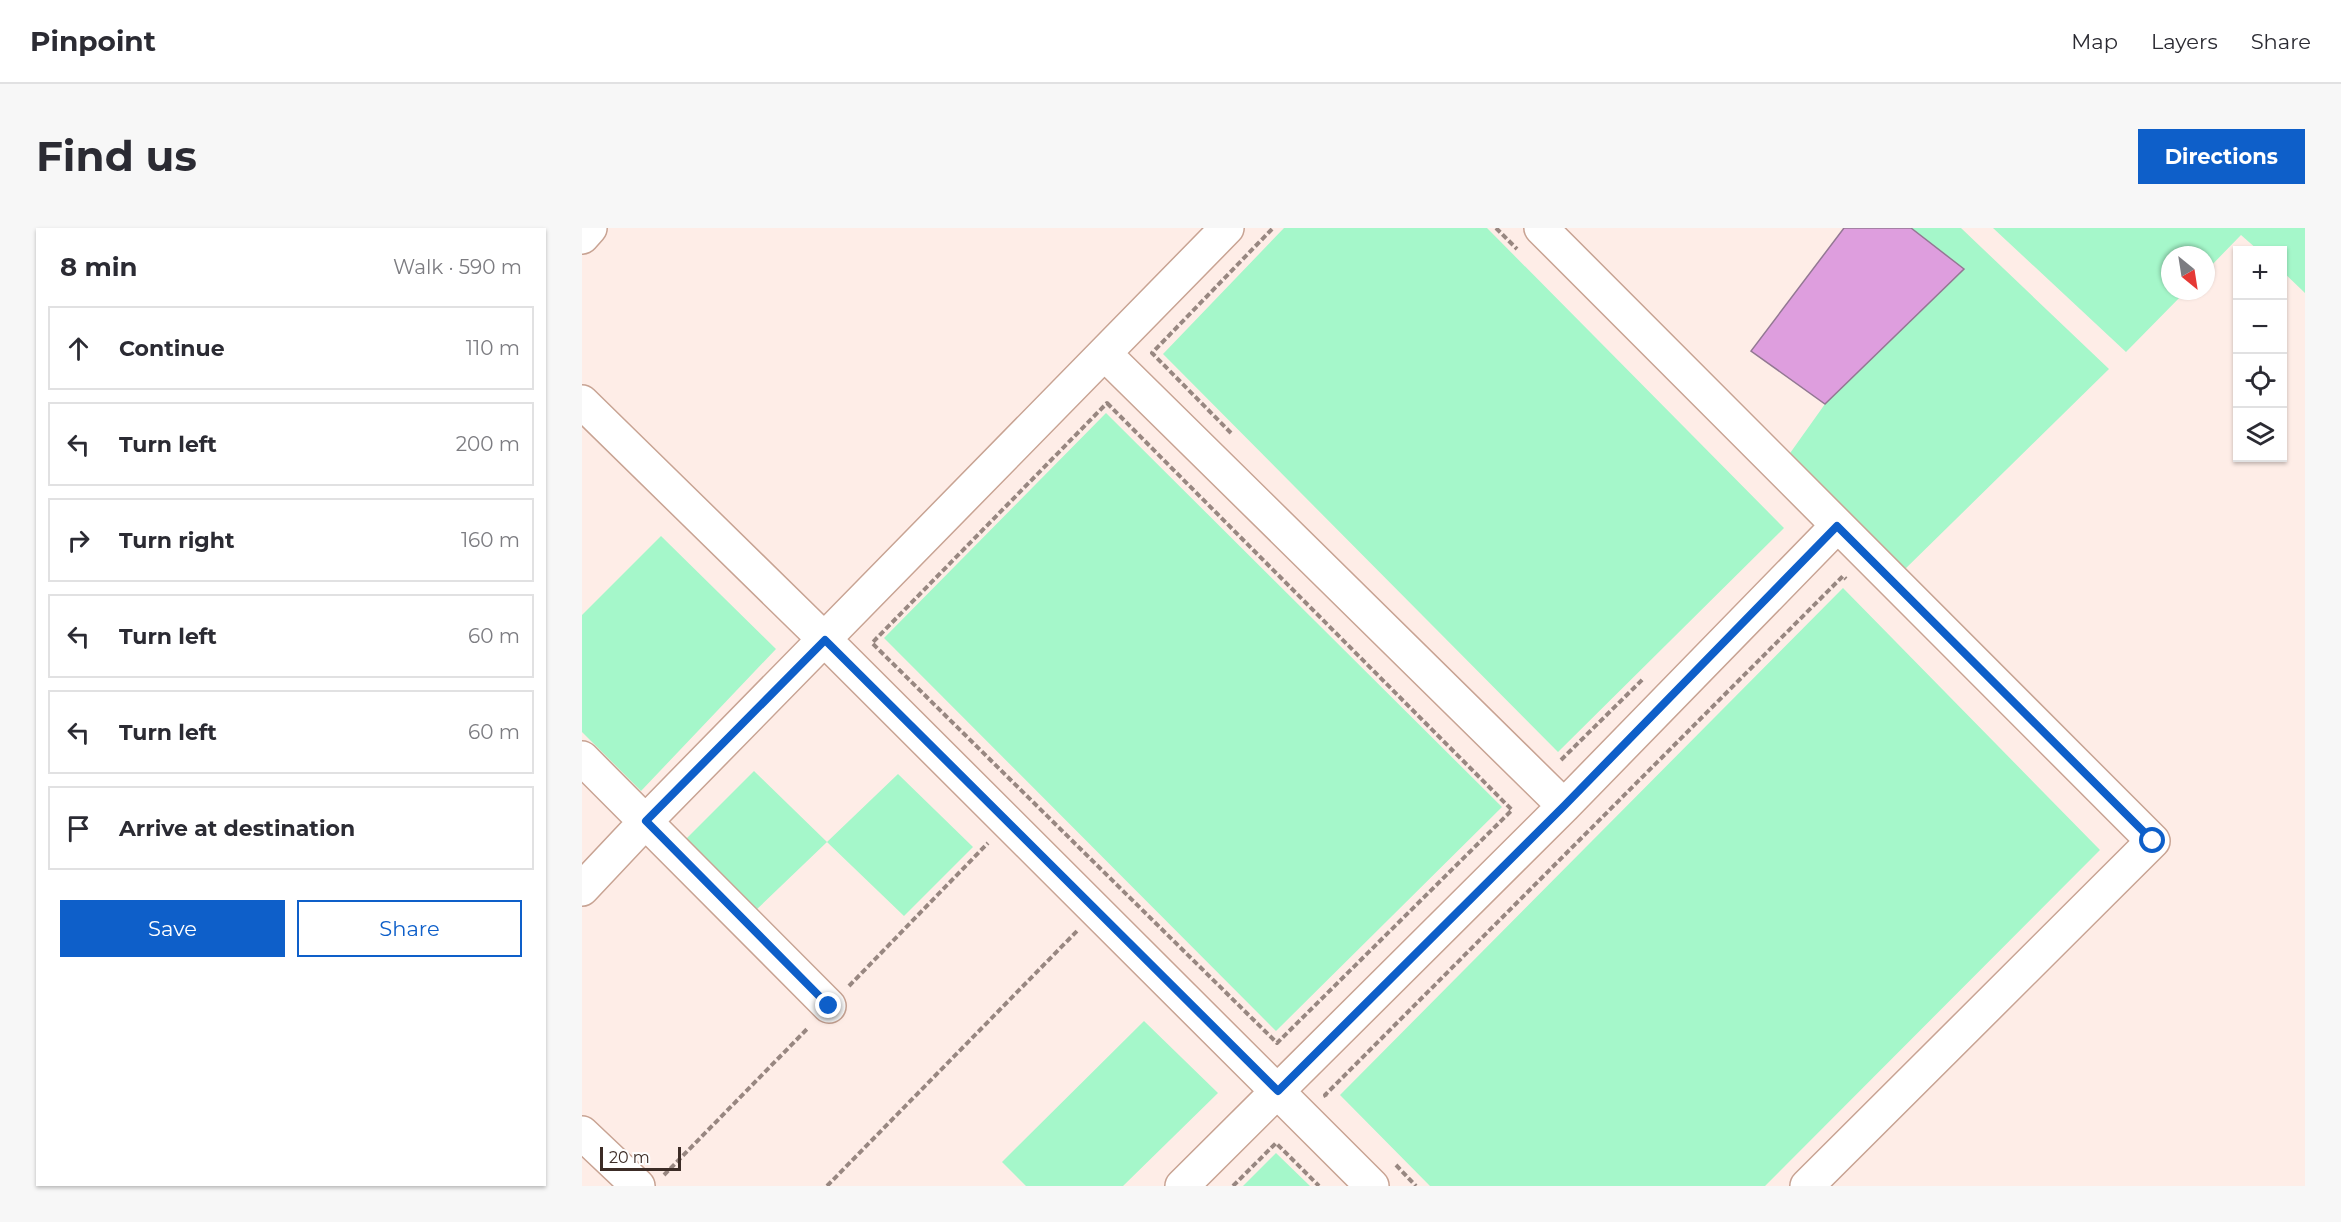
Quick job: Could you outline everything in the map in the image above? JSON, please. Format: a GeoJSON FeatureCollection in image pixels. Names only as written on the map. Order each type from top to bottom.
{"type":"FeatureCollection","features":[{"type":"Feature","properties":{"kind":"street"},"geometry":{"type":"LineString","coordinates":[[582,237],[590,228]]}},
{"type":"Feature","properties":{"kind":"street"},"geometry":{"type":"LineString","coordinates":[[582,889],[1227,228]]}},
{"type":"Feature","properties":{"kind":"street"},"geometry":{"type":"LineString","coordinates":[[1541,228],[2153,841],[1808,1186]]}},
{"type":"Feature","properties":{"kind":"street"},"geometry":{"type":"LineString","coordinates":[[1105,354],[1564,806]]}},
{"type":"Feature","properties":{"kind":"street"},"geometry":{"type":"LineString","coordinates":[[582,402],[825,640],[1278,1091],[1382,1174]]}},
{"type":"Feature","properties":{"kind":"street"},"geometry":{"type":"LineString","coordinates":[[1182,1186],[1564,806],[1837,526]]}},
{"type":"Feature","properties":{"kind":"street"},"geometry":{"type":"LineString","coordinates":[[582,758],[829,1006]]}},
{"type":"Feature","properties":{"kind":"street"},"geometry":{"type":"LineString","coordinates":[[582,1133],[638,1186]]}},
{"type":"Feature","properties":{"kind":"path"},"geometry":{"type":"LineString","coordinates":[[1235,436],[1152,353],[1273,228]]}},
{"type":"Feature","properties":{"kind":"path"},"geometry":{"type":"LineString","coordinates":[[1107,403],[1512,810],[1277,1043],[872,643],[1107,403]]}},
{"type":"Feature","properties":{"kind":"path"},"geometry":{"type":"LineString","coordinates":[[1333,1104],[1325,1095],[1768,651],[1843,576],[1852,584]]}},
{"type":"Feature","properties":{"kind":"path"},"geometry":{"type":"LineString","coordinates":[[1559,762],[1643,678]]}},
{"type":"Feature","properties":{"kind":"path"},"geometry":{"type":"LineString","coordinates":[[827,1186],[1097,911]]}},
{"type":"Feature","properties":{"kind":"path"},"geometry":{"type":"LineString","coordinates":[[1233,1186],[1276,1143],[1320,1186]]}},
{"type":"Feature","properties":{"kind":"path"},"geometry":{"type":"LineString","coordinates":[[1382,1174],[1416,1186]]}},
{"type":"Feature","properties":{"kind":"green space"},"geometry":{"type":"Polygon","coordinates":[[[1284,228],[1487,228],[1784,528],[1558,752],[1163,354],[1284,228]]]}},
{"type":"Feature","properties":{"kind":"green space"},"geometry":{"type":"Polygon","coordinates":[[[1911,228],[1961,228],[2109,369],[1901,573],[1788,456],[1825,404],[1964,269],[1911,228]]]}},
{"type":"Feature","properties":{"kind":"green space"},"geometry":{"type":"Polygon","coordinates":[[[1993,228],[2305,228],[2305,293],[2287,276],[2287,246],[2253,246],[2241,235],[2215,262],[2215,246],[2161,246],[2161,300],[2177,300],[2126,352],[1993,228]]]}},
{"type":"Feature","properties":{"kind":"green space"},"geometry":{"type":"Polygon","coordinates":[[[1106,413],[1502,807],[1276,1031],[884,638],[1106,413]]]}},
{"type":"Feature","properties":{"kind":"green space"},"geometry":{"type":"Polygon","coordinates":[[[661,536],[776,649],[641,791],[582,732],[582,615],[661,536]]]}},
{"type":"Feature","properties":{"kind":"green space"},"geometry":{"type":"Polygon","coordinates":[[[1843,588],[2100,850],[1765,1186],[1430,1186],[1340,1095],[1843,588]]]}},
{"type":"Feature","properties":{"kind":"green space"},"geometry":{"type":"Polygon","coordinates":[[[754,771],[827,842],[755,911],[685,840],[754,771]]]}},
{"type":"Feature","properties":{"kind":"green space"},"geometry":{"type":"Polygon","coordinates":[[[898,774],[973,847],[904,916],[827,842],[898,774]]]}},
{"type":"Feature","properties":{"kind":"green space"},"geometry":{"type":"Polygon","coordinates":[[[1144,1021],[1218,1093],[1123,1186],[1026,1186],[1002,1162],[1144,1021]]]}},
{"type":"Feature","properties":{"kind":"green space"},"geometry":{"type":"Polygon","coordinates":[[[1276,1153],[1310,1186],[1243,1186],[1276,1153]]]}},
{"type":"Feature","properties":{"kind":"building"},"geometry":{"type":"Polygon","coordinates":[[[1844,228],[1911,228],[1964,269],[1825,404],[1751,351],[1844,228]]]}},
{"type":"Feature","properties":{"kind":"route"},"geometry":{"type":"LineString","coordinates":[[829,1006],[646,821],[825,640],[1278,1091],[1564,806],[1837,526],[2153,841]]}}]}
